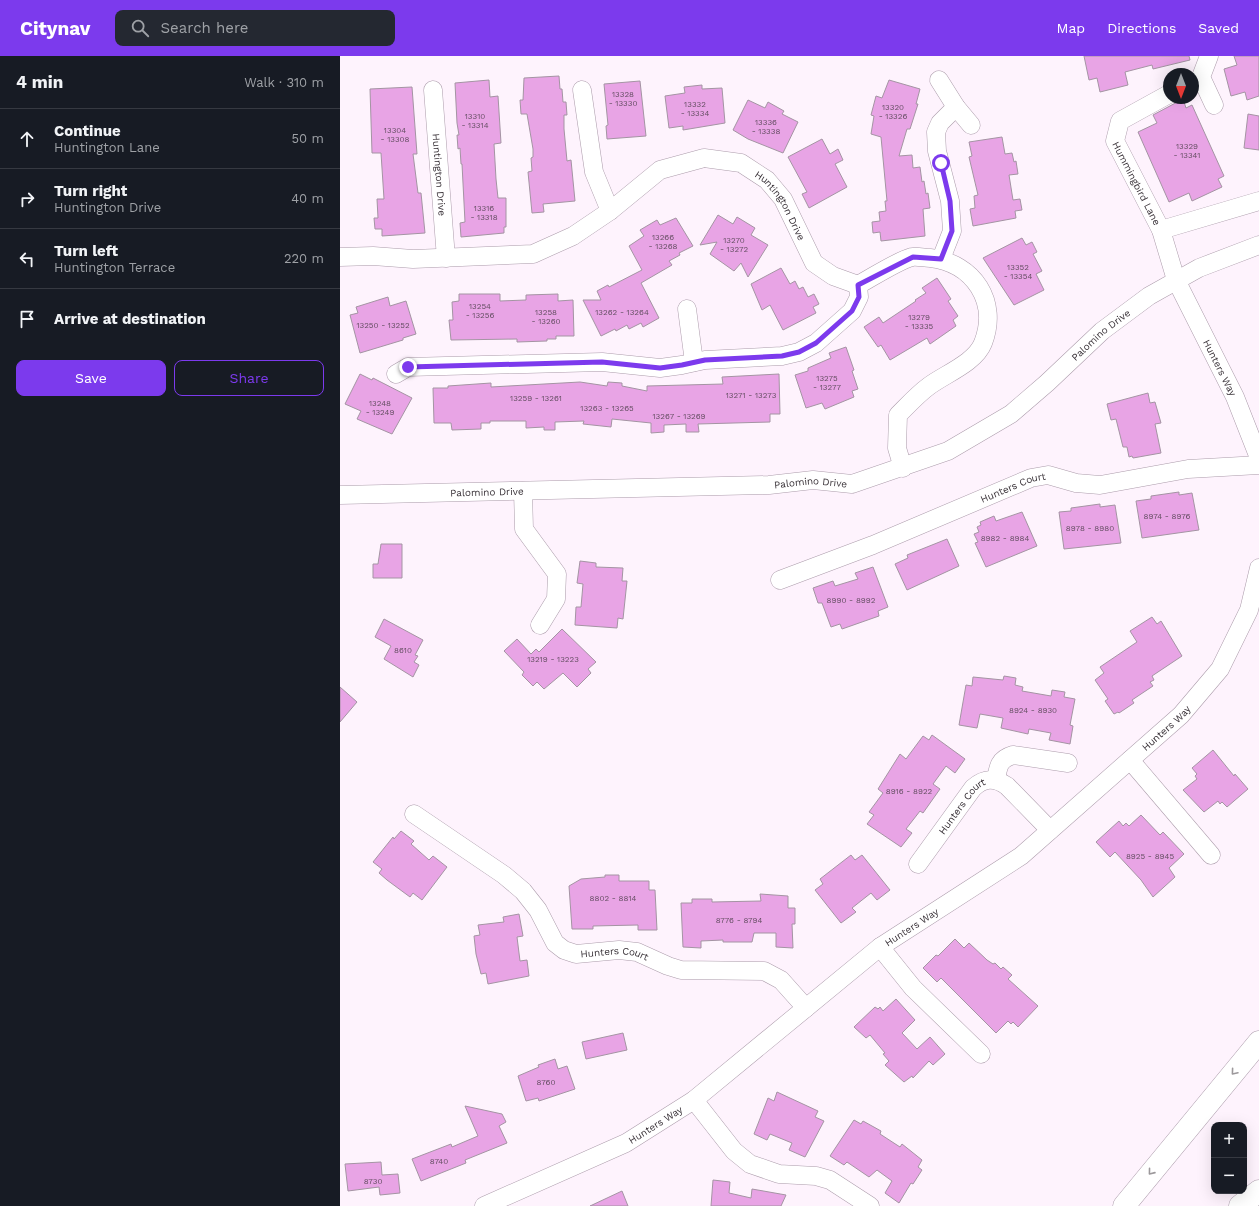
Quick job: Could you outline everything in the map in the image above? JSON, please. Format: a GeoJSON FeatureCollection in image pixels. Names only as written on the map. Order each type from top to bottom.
{"type":"FeatureCollection","features":[{"type":"Feature","properties":{"kind":"highway"},"geometry":{"type":"LineString","coordinates":[[1124,1206],[1259,1042]]}},
{"type":"Feature","properties":{"kind":"highway"},"geometry":{"type":"LineString","coordinates":[[1240,1206],[1259,1192]]}},
{"type":"Feature","properties":{"kind":"street"},"geometry":{"type":"LineString","coordinates":[[1199,75],[1209,56]]}},
{"type":"Feature","properties":{"kind":"street"},"geometry":{"type":"LineString","coordinates":[[939,80],[956,107],[971,125]]}},
{"type":"Feature","properties":{"kind":"street"},"geometry":{"type":"LineString","coordinates":[[1199,82],[1214,105]]}},
{"type":"Feature","properties":{"kind":"street","name":"Huntington Drive"},"geometry":{"type":"LineString","coordinates":[[433,90],[446,258]]}},
{"type":"Feature","properties":{"kind":"street"},"geometry":{"type":"LineString","coordinates":[[582,90],[594,172],[610,211]]}},
{"type":"Feature","properties":{"kind":"street","name":"Hummingbird Lane"},"geometry":{"type":"LineString","coordinates":[[1161,230],[1115,141],[1120,121],[1163,97]]}},
{"type":"Feature","properties":{"kind":"street"},"geometry":{"type":"LineString","coordinates":[[941,259],[952,231],[950,201],[937,151],[936,132],[940,123],[956,107]]}},
{"type":"Feature","properties":{"kind":"street","name":"Huntington Drive"},"geometry":{"type":"LineString","coordinates":[[340,257],[372,256],[413,259],[533,254],[573,236],[610,211],[660,170],[704,158],[741,163],[767,180],[783,199],[814,263],[834,276],[858,285]]}},
{"type":"Feature","properties":{"kind":"street"},"geometry":{"type":"LineString","coordinates":[[1176,280],[1161,230],[1259,201]]}},
{"type":"Feature","properties":{"kind":"street","name":"Palomino Drive"},"geometry":{"type":"LineString","coordinates":[[340,495],[769,485],[813,480],[852,484],[903,468],[948,451],[1011,414],[1047,383],[1102,331],[1143,300],[1176,280],[1228,256],[1259,245]]}},
{"type":"Feature","properties":{"kind":"street"},"geometry":{"type":"LineString","coordinates":[[396,374],[408,367],[602,362],[660,368],[705,360],[782,356],[799,352],[816,343],[852,311],[859,297],[858,285],[913,257],[941,259],[959,267],[973,278],[984,295],[989,319],[982,345],[964,365],[929,386],[898,415],[897,448],[903,468]]}},
{"type":"Feature","properties":{"kind":"street","name":"Hunters Way"},"geometry":{"type":"LineString","coordinates":[[1176,280],[1235,397],[1257,449]]}},
{"type":"Feature","properties":{"kind":"street"},"geometry":{"type":"LineString","coordinates":[[687,309],[694,362]]}},
{"type":"Feature","properties":{"kind":"street","name":"Hunters Court"},"geometry":{"type":"LineString","coordinates":[[780,580],[873,545],[1031,478],[1048,475],[1076,483],[1100,485],[1188,469],[1259,465]]}},
{"type":"Feature","properties":{"kind":"street"},"geometry":{"type":"LineString","coordinates":[[524,491],[524,529],[557,574],[556,599],[540,625]]}},
{"type":"Feature","properties":{"kind":"street","name":"Hunters Way"},"geometry":{"type":"LineString","coordinates":[[488,1205],[626,1143],[694,1100],[880,947],[1021,856],[1181,715],[1220,669],[1250,610],[1259,568]]}},
{"type":"Feature","properties":{"kind":"street"},"geometry":{"type":"LineString","coordinates":[[996,780],[999,764],[1004,757],[1013,755],[1068,763]]}},
{"type":"Feature","properties":{"kind":"street"},"geometry":{"type":"LineString","coordinates":[[1130,760],[1211,855]]}},
{"type":"Feature","properties":{"kind":"street","name":"Hunters Court"},"geometry":{"type":"LineString","coordinates":[[918,864],[973,788],[980,782],[990,779],[996,780],[1007,786],[1050,830]]}},
{"type":"Feature","properties":{"kind":"street","name":"Hunters Court"},"geometry":{"type":"LineString","coordinates":[[414,814],[504,875],[523,891],[538,910],[555,943],[564,950],[576,954],[618,950],[637,952],[668,966],[682,970],[764,971],[781,980],[806,1008]]}},
{"type":"Feature","properties":{"kind":"street"},"geometry":{"type":"LineString","coordinates":[[880,947],[913,988],[981,1054]]}},
{"type":"Feature","properties":{"kind":"street"},"geometry":{"type":"LineString","coordinates":[[694,1100],[734,1151],[750,1164],[779,1174],[816,1176],[830,1180],[870,1206]]}},
{"type":"Feature","properties":{"kind":"building"},"geometry":{"type":"Polygon","coordinates":[[[1084,56],[1189,56],[1190,60],[1153,69],[1152,65],[1125,72],[1128,85],[1100,92],[1097,78],[1089,80],[1084,56]]]}},
{"type":"Feature","properties":{"kind":"building"},"geometry":{"type":"Polygon","coordinates":[[[1234,56],[1259,56],[1259,96],[1247,100],[1245,92],[1231,96],[1224,69],[1237,65],[1234,56]]]}},
{"type":"Feature","properties":{"kind":"building"},"geometry":{"type":"Polygon","coordinates":[[[559,76],[563,102],[566,102],[567,115],[564,115],[564,129],[567,161],[571,160],[575,201],[543,204],[544,212],[532,213],[528,172],[532,171],[531,158],[533,157],[533,149],[527,114],[521,114],[520,100],[523,100],[524,78],[559,76]]]}},
{"type":"Feature","properties":{"kind":"building"},"geometry":{"type":"Polygon","coordinates":[[[489,80],[490,97],[498,96],[501,143],[494,144],[496,179],[498,198],[506,198],[506,227],[504,227],[504,233],[461,237],[460,223],[465,222],[462,164],[460,148],[458,149],[457,135],[459,135],[455,83],[489,80]]]}},
{"type":"Feature","properties":{"kind":"building"},"geometry":{"type":"Polygon","coordinates":[[[889,80],[920,89],[916,104],[918,104],[910,129],[907,129],[899,156],[912,155],[913,168],[920,167],[922,182],[924,181],[926,194],[928,193],[930,208],[923,209],[925,236],[881,241],[880,232],[873,233],[872,222],[880,221],[879,212],[886,211],[885,201],[887,201],[881,137],[871,134],[874,116],[871,115],[876,96],[882,98],[889,80]]]}},
{"type":"Feature","properties":{"kind":"building"},"geometry":{"type":"Polygon","coordinates":[[[640,81],[646,136],[607,139],[606,126],[608,125],[604,84],[640,81]]]}},
{"type":"Feature","properties":{"kind":"building"},"geometry":{"type":"Polygon","coordinates":[[[702,85],[702,89],[722,88],[725,123],[683,130],[683,126],[669,128],[665,96],[685,93],[684,87],[702,85]]]}},
{"type":"Feature","properties":{"kind":"building"},"geometry":{"type":"Polygon","coordinates":[[[412,87],[417,154],[413,154],[418,193],[421,193],[425,233],[382,236],[382,229],[375,229],[374,218],[378,218],[377,199],[384,199],[381,153],[372,153],[370,89],[412,87]]]}},
{"type":"Feature","properties":{"kind":"building"},"geometry":{"type":"Polygon","coordinates":[[[748,100],[765,108],[768,102],[784,111],[782,114],[798,122],[783,153],[748,139],[733,130],[748,100]]]}},
{"type":"Feature","properties":{"kind":"building"},"geometry":{"type":"Polygon","coordinates":[[[1174,104],[1185,104],[1186,108],[1192,105],[1224,176],[1218,179],[1222,187],[1192,201],[1189,193],[1169,202],[1138,132],[1157,123],[1153,115],[1174,104]]]}},
{"type":"Feature","properties":{"kind":"building"},"geometry":{"type":"Polygon","coordinates":[[[1248,114],[1259,116],[1259,150],[1244,148],[1248,114]]]}},
{"type":"Feature","properties":{"kind":"building"},"geometry":{"type":"Polygon","coordinates":[[[1002,137],[1005,154],[1012,153],[1014,162],[1016,161],[1018,174],[1009,175],[1013,200],[1020,199],[1022,210],[1015,211],[1016,218],[973,226],[970,209],[975,208],[974,196],[978,195],[969,157],[972,156],[969,142],[1002,137]]]}},
{"type":"Feature","properties":{"kind":"building"},"geometry":{"type":"Polygon","coordinates":[[[822,139],[830,154],[838,149],[843,160],[835,164],[847,187],[809,208],[802,194],[807,192],[788,157],[822,139]]]}},
{"type":"Feature","properties":{"kind":"building"},"geometry":{"type":"Polygon","coordinates":[[[718,215],[733,224],[737,217],[755,228],[751,235],[768,245],[748,277],[741,263],[734,271],[710,254],[717,242],[700,245],[718,215]]]}},
{"type":"Feature","properties":{"kind":"building"},"geometry":{"type":"Polygon","coordinates":[[[676,218],[693,246],[679,253],[680,255],[669,261],[672,265],[641,283],[659,318],[643,327],[641,323],[629,329],[627,325],[616,331],[615,329],[601,336],[583,300],[601,300],[597,291],[608,285],[609,287],[642,270],[629,246],[644,236],[640,230],[657,220],[660,225],[676,218]]]}},
{"type":"Feature","properties":{"kind":"building"},"geometry":{"type":"Polygon","coordinates":[[[1022,238],[1026,245],[1032,242],[1037,252],[1033,254],[1042,271],[1036,274],[1044,290],[1014,305],[983,258],[1022,238]]]}},
{"type":"Feature","properties":{"kind":"building"},"geometry":{"type":"Polygon","coordinates":[[[781,268],[790,284],[795,281],[799,289],[803,287],[808,297],[814,294],[819,304],[813,307],[816,313],[783,330],[770,305],[762,310],[751,284],[781,268]]]}},
{"type":"Feature","properties":{"kind":"building"},"geometry":{"type":"Polygon","coordinates":[[[937,278],[951,299],[948,301],[958,316],[953,320],[956,326],[930,344],[927,338],[890,360],[881,345],[878,347],[864,327],[879,317],[883,323],[916,301],[915,300],[926,293],[922,288],[937,278]]]}},
{"type":"Feature","properties":{"kind":"building"},"geometry":{"type":"Polygon","coordinates":[[[459,294],[500,294],[500,301],[526,300],[526,295],[558,294],[558,301],[573,300],[574,336],[556,336],[556,339],[547,339],[547,341],[517,342],[517,339],[451,340],[449,320],[453,320],[452,302],[459,301],[459,294]]]}},
{"type":"Feature","properties":{"kind":"building"},"geometry":{"type":"Polygon","coordinates":[[[388,297],[390,306],[406,301],[416,334],[403,338],[403,340],[360,353],[350,315],[358,313],[356,307],[388,297]]]}},
{"type":"Feature","properties":{"kind":"building"},"geometry":{"type":"Polygon","coordinates":[[[846,347],[854,370],[852,371],[858,389],[852,391],[854,397],[825,409],[822,403],[806,408],[795,375],[808,371],[808,368],[831,358],[829,353],[846,347]]]}},
{"type":"Feature","properties":{"kind":"building"},"geometry":{"type":"Polygon","coordinates":[[[360,374],[372,380],[373,378],[412,398],[392,434],[357,419],[361,411],[345,404],[360,374]]]}},
{"type":"Feature","properties":{"kind":"building"},"geometry":{"type":"Polygon","coordinates":[[[779,374],[780,414],[770,414],[770,422],[698,424],[699,432],[686,432],[686,424],[664,425],[664,432],[651,433],[651,423],[612,419],[611,427],[583,424],[584,421],[555,422],[555,430],[544,430],[544,427],[526,428],[526,421],[490,421],[490,423],[481,423],[481,429],[452,430],[451,423],[434,423],[433,388],[448,388],[448,386],[491,383],[491,387],[580,382],[607,386],[608,382],[622,383],[622,386],[647,391],[647,386],[723,384],[722,377],[779,374]]]}},
{"type":"Feature","properties":{"kind":"building"},"geometry":{"type":"Polygon","coordinates":[[[1148,393],[1150,403],[1155,402],[1161,423],[1155,424],[1161,453],[1133,458],[1132,456],[1129,457],[1127,447],[1123,447],[1116,419],[1111,420],[1107,404],[1148,393]]]}},
{"type":"Feature","properties":{"kind":"building"},"geometry":{"type":"Polygon","coordinates":[[[1179,492],[1179,495],[1192,493],[1199,530],[1142,538],[1136,501],[1151,499],[1151,496],[1179,492]]]}},
{"type":"Feature","properties":{"kind":"building"},"geometry":{"type":"Polygon","coordinates":[[[1100,504],[1100,507],[1115,505],[1121,543],[1064,549],[1059,512],[1071,511],[1071,508],[1100,504]]]}},
{"type":"Feature","properties":{"kind":"building"},"geometry":{"type":"Polygon","coordinates":[[[1022,512],[1037,546],[986,567],[975,543],[978,542],[974,534],[979,532],[977,527],[981,525],[980,522],[994,516],[996,521],[1022,512]]]}},
{"type":"Feature","properties":{"kind":"building"},"geometry":{"type":"Polygon","coordinates":[[[947,539],[959,566],[907,590],[895,564],[908,558],[907,555],[947,539]]]}},
{"type":"Feature","properties":{"kind":"building"},"geometry":{"type":"Polygon","coordinates":[[[381,544],[402,544],[402,578],[373,578],[373,564],[378,564],[381,544]]]}},
{"type":"Feature","properties":{"kind":"building"},"geometry":{"type":"Polygon","coordinates":[[[580,561],[596,563],[596,567],[623,568],[622,581],[627,581],[623,619],[618,618],[617,628],[575,625],[576,607],[581,607],[583,584],[577,583],[580,561]]]}},
{"type":"Feature","properties":{"kind":"building"},"geometry":{"type":"Polygon","coordinates":[[[873,567],[888,607],[878,611],[879,616],[842,629],[840,624],[831,627],[822,603],[818,603],[813,588],[833,581],[835,586],[858,579],[855,573],[873,567]]]}},
{"type":"Feature","properties":{"kind":"building"},"geometry":{"type":"Polygon","coordinates":[[[1152,617],[1157,624],[1161,621],[1182,656],[1152,676],[1154,680],[1150,682],[1153,686],[1132,700],[1134,703],[1119,713],[1114,714],[1105,701],[1108,699],[1095,680],[1104,673],[1100,667],[1137,642],[1130,631],[1152,617]]]}},
{"type":"Feature","properties":{"kind":"building"},"geometry":{"type":"Polygon","coordinates":[[[384,619],[423,640],[415,655],[418,656],[414,662],[419,665],[413,677],[384,659],[391,646],[375,637],[384,619]]]}},
{"type":"Feature","properties":{"kind":"building"},"geometry":{"type":"Polygon","coordinates":[[[562,629],[596,662],[588,669],[591,673],[577,687],[563,673],[544,689],[537,682],[533,686],[522,675],[524,672],[504,651],[517,639],[531,654],[536,649],[539,652],[562,629]]]}},
{"type":"Feature","properties":{"kind":"building"},"geometry":{"type":"Polygon","coordinates":[[[1004,676],[1016,678],[1015,685],[1023,687],[1022,691],[1051,696],[1052,690],[1065,692],[1064,697],[1075,699],[1070,725],[1073,726],[1070,744],[1049,740],[1051,733],[1029,729],[1028,734],[1001,728],[1003,718],[980,714],[977,728],[959,725],[966,685],[972,686],[973,677],[1003,680],[1004,676]]]}},
{"type":"Feature","properties":{"kind":"building"},"geometry":{"type":"Polygon","coordinates":[[[340,687],[357,702],[340,722],[340,687]]]}},
{"type":"Feature","properties":{"kind":"building"},"geometry":{"type":"Polygon","coordinates":[[[932,735],[965,759],[955,773],[946,766],[933,784],[940,789],[923,813],[920,811],[906,829],[912,833],[901,847],[867,824],[874,815],[869,812],[883,793],[878,789],[900,754],[906,759],[923,736],[929,740],[932,735]]]}},
{"type":"Feature","properties":{"kind":"building"},"geometry":{"type":"Polygon","coordinates":[[[1213,750],[1234,776],[1235,774],[1248,789],[1227,807],[1222,802],[1220,804],[1218,801],[1204,812],[1183,790],[1197,779],[1195,776],[1197,774],[1192,768],[1213,750]]]}},
{"type":"Feature","properties":{"kind":"building"},"geometry":{"type":"Polygon","coordinates":[[[1141,815],[1160,835],[1163,832],[1184,854],[1169,868],[1175,877],[1153,897],[1141,880],[1115,852],[1110,857],[1096,842],[1119,821],[1123,826],[1126,823],[1129,826],[1141,815]]]}},
{"type":"Feature","properties":{"kind":"building"},"geometry":{"type":"Polygon","coordinates":[[[401,831],[414,841],[411,844],[429,860],[433,856],[447,867],[422,900],[413,893],[410,897],[387,880],[379,873],[382,869],[373,862],[393,837],[394,839],[401,831]]]}},
{"type":"Feature","properties":{"kind":"building"},"geometry":{"type":"Polygon","coordinates":[[[851,855],[855,860],[862,855],[890,890],[877,900],[871,893],[852,908],[856,912],[841,923],[815,890],[823,884],[820,879],[851,855]]]}},
{"type":"Feature","properties":{"kind":"building"},"geometry":{"type":"Polygon","coordinates":[[[605,875],[619,875],[619,881],[649,881],[649,890],[655,890],[657,930],[638,930],[638,925],[593,926],[593,929],[572,929],[569,886],[581,879],[605,877],[605,875]]]}},
{"type":"Feature","properties":{"kind":"building"},"geometry":{"type":"Polygon","coordinates":[[[760,894],[788,896],[788,908],[795,908],[795,924],[792,924],[793,948],[776,947],[776,933],[754,933],[752,942],[723,942],[723,940],[701,941],[701,948],[683,947],[681,903],[692,903],[692,899],[712,899],[712,902],[761,901],[760,894]]]}},
{"type":"Feature","properties":{"kind":"building"},"geometry":{"type":"Polygon","coordinates":[[[519,914],[523,936],[517,937],[520,961],[527,960],[529,976],[488,984],[486,973],[481,974],[476,954],[474,936],[480,935],[478,925],[504,922],[503,917],[519,914]]]}},
{"type":"Feature","properties":{"kind":"building"},"geometry":{"type":"Polygon","coordinates":[[[955,939],[964,948],[969,943],[987,960],[993,964],[995,963],[1001,969],[1003,967],[1012,975],[1008,979],[1038,1006],[1018,1027],[1013,1022],[1011,1024],[1008,1021],[996,1033],[941,978],[937,982],[923,968],[955,939]]]}},
{"type":"Feature","properties":{"kind":"building"},"geometry":{"type":"Polygon","coordinates":[[[896,999],[915,1020],[902,1033],[917,1049],[930,1037],[945,1054],[933,1065],[929,1061],[913,1078],[912,1076],[904,1082],[885,1065],[889,1061],[883,1054],[885,1053],[870,1035],[866,1038],[854,1027],[875,1007],[878,1009],[880,1007],[883,1011],[896,999]]]}},
{"type":"Feature","properties":{"kind":"building"},"geometry":{"type":"Polygon","coordinates":[[[623,1033],[627,1050],[586,1059],[582,1042],[623,1033]]]}},
{"type":"Feature","properties":{"kind":"building"},"geometry":{"type":"Polygon","coordinates":[[[555,1059],[558,1069],[567,1066],[575,1089],[539,1101],[538,1098],[526,1101],[518,1076],[539,1067],[538,1065],[555,1059]]]}},
{"type":"Feature","properties":{"kind":"building"},"geometry":{"type":"Polygon","coordinates":[[[777,1092],[818,1111],[815,1117],[824,1121],[805,1157],[789,1150],[792,1143],[770,1134],[767,1140],[754,1134],[768,1098],[774,1101],[777,1092]]]}},
{"type":"Feature","properties":{"kind":"building"},"geometry":{"type":"Polygon","coordinates":[[[465,1106],[502,1114],[506,1122],[499,1126],[507,1143],[465,1160],[466,1163],[421,1181],[412,1159],[451,1144],[452,1147],[478,1136],[465,1106]]]}},
{"type":"Feature","properties":{"kind":"building"},"geometry":{"type":"Polygon","coordinates":[[[854,1120],[861,1124],[863,1121],[881,1131],[880,1134],[900,1147],[902,1144],[922,1160],[918,1167],[922,1170],[913,1184],[911,1183],[899,1203],[885,1193],[892,1181],[877,1170],[869,1177],[847,1162],[844,1165],[830,1156],[854,1120]]]}},
{"type":"Feature","properties":{"kind":"building"},"geometry":{"type":"Polygon","coordinates":[[[381,1162],[382,1175],[398,1174],[400,1193],[380,1195],[379,1187],[348,1191],[345,1164],[381,1162]]]}},
{"type":"Feature","properties":{"kind":"building"},"geometry":{"type":"Polygon","coordinates":[[[713,1180],[730,1182],[729,1193],[751,1198],[752,1189],[786,1195],[781,1206],[711,1206],[713,1180]]]}},
{"type":"Feature","properties":{"kind":"building"},"geometry":{"type":"Polygon","coordinates":[[[622,1191],[628,1206],[590,1206],[622,1191]]]}},
{"type":"Feature","properties":{"kind":"route"},"geometry":{"type":"LineString","coordinates":[[408,367],[602,362],[660,368],[705,360],[782,356],[799,352],[816,343],[852,311],[859,297],[858,285],[913,257],[941,259],[952,231],[950,201],[941,163]]}}]}
